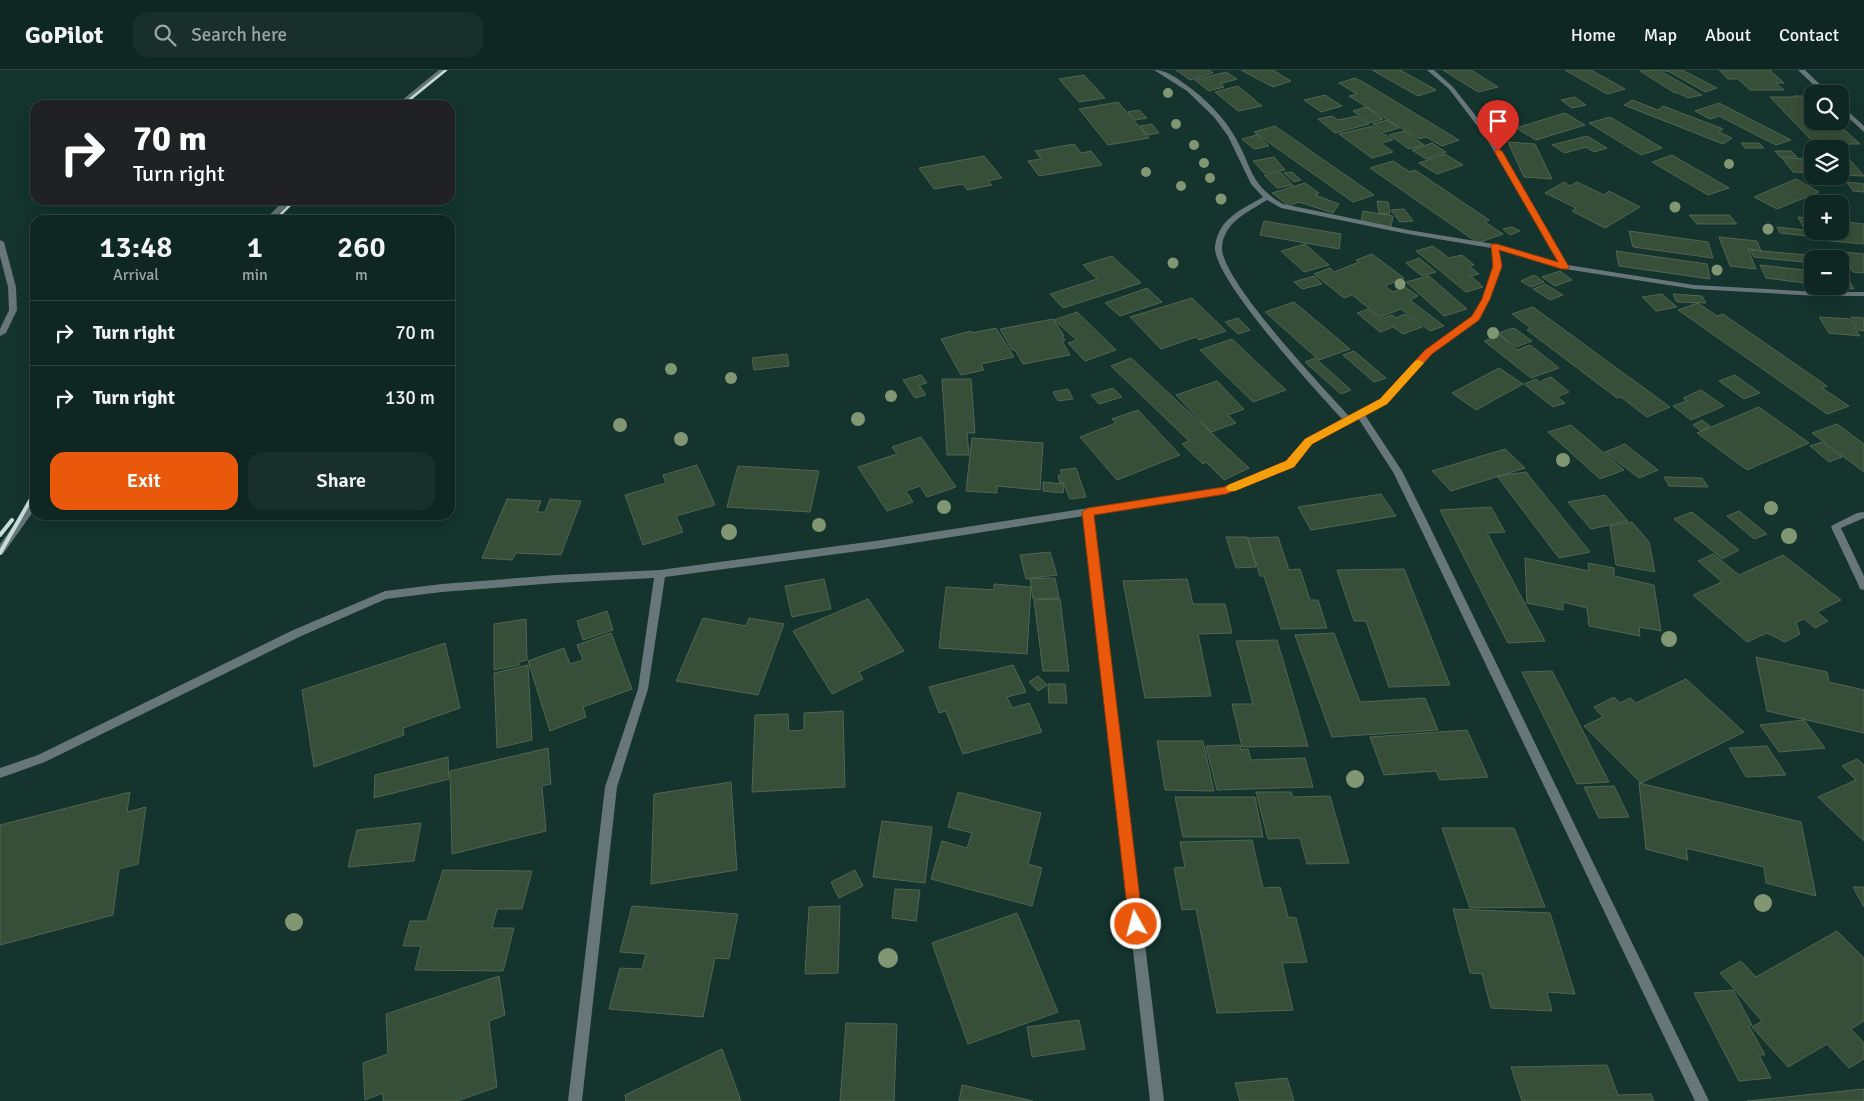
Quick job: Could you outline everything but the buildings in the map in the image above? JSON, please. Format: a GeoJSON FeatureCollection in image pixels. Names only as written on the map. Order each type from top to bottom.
{"type":"FeatureCollection","features":[{"type":"Feature","properties":{"kind":"street"},"geometry":{"type":"LineString","coordinates":[[404,100],[443,70]]}},
{"type":"Feature","properties":{"kind":"street"},"geometry":{"type":"LineString","coordinates":[[1157,70],[1187,88],[1220,119],[1232,138],[1252,182],[1266,198],[1281,206],[1408,232],[1494,246],[1565,267],[1694,287],[1818,294],[1864,294]]}},
{"type":"Feature","properties":{"kind":"street"},"geometry":{"type":"LineString","coordinates":[[1430,70],[1451,88],[1488,135],[1565,267]]}},
{"type":"Feature","properties":{"kind":"street"},"geometry":{"type":"LineString","coordinates":[[1801,70],[1817,85]]}},
{"type":"Feature","properties":{"kind":"street"},"geometry":{"type":"LineString","coordinates":[[1849,115],[1864,130]]}},
{"type":"Feature","properties":{"kind":"street"},"geometry":{"type":"LineString","coordinates":[[1266,198],[1232,218],[1221,235],[1218,249],[1225,269],[1260,319],[1299,367],[1348,420]]}},
{"type":"Feature","properties":{"kind":"street"},"geometry":{"type":"LineString","coordinates":[[273,215],[284,205]]}},
{"type":"Feature","properties":{"kind":"street"},"geometry":{"type":"LineString","coordinates":[[0,242],[12,287],[13,310],[3,331],[0,333]]}},
{"type":"Feature","properties":{"kind":"street"},"geometry":{"type":"LineString","coordinates":[[0,773],[41,759],[295,634],[385,595],[442,588],[556,579],[660,574],[882,544],[1226,490],[1290,464],[1309,441],[1383,401],[1428,352],[1476,318],[1486,299],[1498,266],[1494,246]]}},
{"type":"Feature","properties":{"kind":"street"},"geometry":{"type":"LineString","coordinates":[[1360,414],[1397,471],[1418,513],[1702,1101]]}},
{"type":"Feature","properties":{"kind":"street"},"geometry":{"type":"LineString","coordinates":[[0,551],[30,509]]}},
{"type":"Feature","properties":{"kind":"street"},"geometry":{"type":"LineString","coordinates":[[1088,512],[1157,1101]]}},
{"type":"Feature","properties":{"kind":"street"},"geometry":{"type":"LineString","coordinates":[[1864,515],[1860,515],[1836,527],[1864,586]]}},
{"type":"Feature","properties":{"kind":"street"},"geometry":{"type":"LineString","coordinates":[[575,1101],[612,787],[643,688],[660,574]]}},
{"type":"Feature","properties":{"kind":"railway"},"geometry":{"type":"LineString","coordinates":[[409,100],[446,70]]}},
{"type":"Feature","properties":{"kind":"railway"},"geometry":{"type":"LineString","coordinates":[[280,215],[290,205]]}},
{"type":"Feature","properties":{"kind":"railway"},"geometry":{"type":"LineString","coordinates":[[0,553],[30,501]]}},
{"type":"Feature","properties":{"kind":"railway"},"geometry":{"type":"LineString","coordinates":[[0,535],[12,520]]}},
{"type":"Feature","properties":{"kind":"slow traffic"},"geometry":{"type":"LineString","coordinates":[[1232,488],[1290,464],[1309,441],[1383,401],[1419,363]]}},
{"type":"Feature","properties":{"kind":"route"},"geometry":{"type":"LineString","coordinates":[[1136,924],[1088,512],[1226,490],[1290,464],[1309,441],[1383,401],[1428,352],[1476,318],[1486,299],[1498,266],[1494,246],[1565,267],[1498,151]]}}]}
